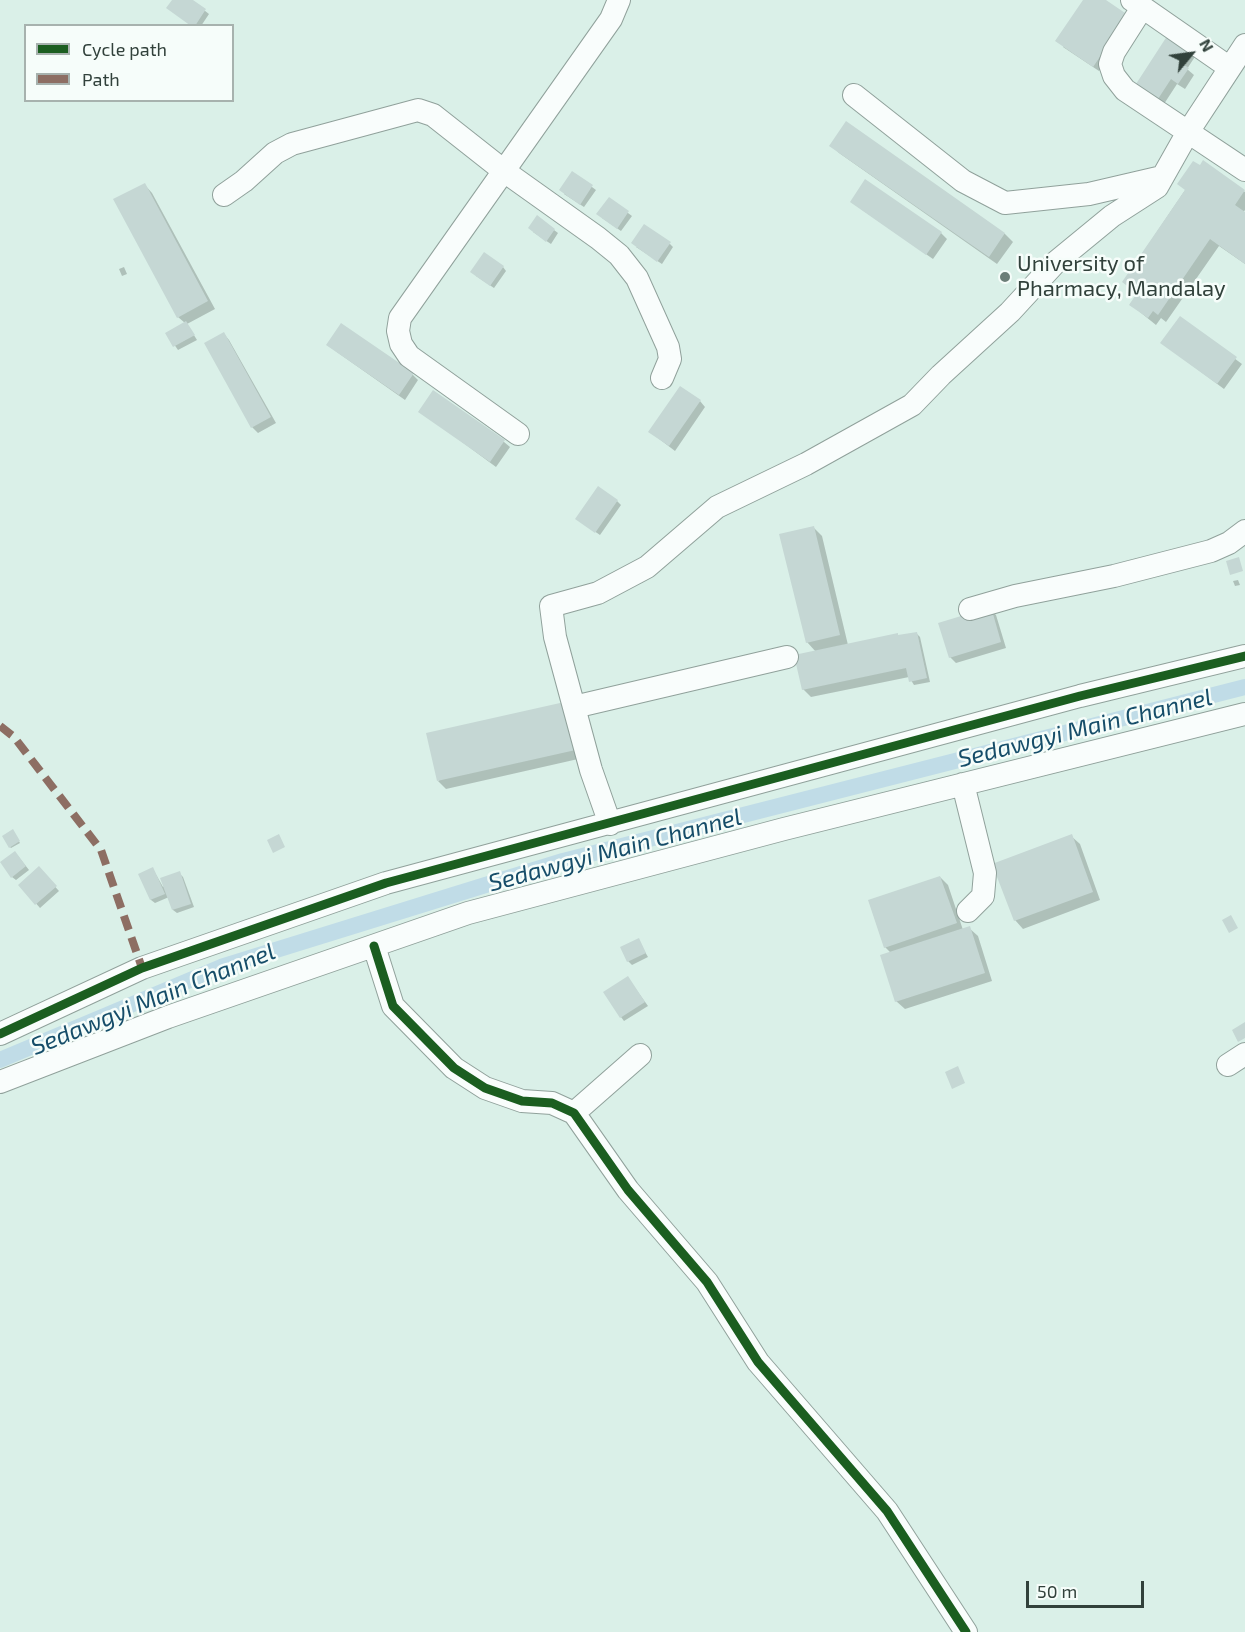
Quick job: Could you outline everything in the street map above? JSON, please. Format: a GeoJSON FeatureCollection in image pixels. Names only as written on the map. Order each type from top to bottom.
{"type":"FeatureCollection","features":[{"type":"Feature","properties":{"kind":"street"},"geometry":{"type":"LineString","coordinates":[[518,434],[409,356],[400,344],[398,331],[400,318],[611,19],[619,0]]}},
{"type":"Feature","properties":{"kind":"street"},"geometry":{"type":"LineString","coordinates":[[1230,68],[1137,4],[1110,64],[1114,76],[1125,90],[1245,170]]}},
{"type":"Feature","properties":{"kind":"street"},"geometry":{"type":"LineString","coordinates":[[610,824],[591,770],[555,637],[551,606],[598,593],[646,567],[717,507],[806,464],[912,405],[1010,312],[1056,262],[1112,216],[1157,187],[1188,132],[1245,45]]}},
{"type":"Feature","properties":{"kind":"street"},"geometry":{"type":"LineString","coordinates":[[854,95],[963,181],[1005,203],[1089,194],[1163,176]]}},
{"type":"Feature","properties":{"kind":"street"},"geometry":{"type":"LineString","coordinates":[[224,195],[244,181],[275,153],[291,144],[418,110],[433,115],[504,171],[619,255],[637,278],[668,347],[670,359],[662,378]]}},
{"type":"Feature","properties":{"kind":"street"},"geometry":{"type":"LineString","coordinates":[[970,609],[1015,596],[1114,576],[1211,551],[1229,543],[1245,531]]}},
{"type":"Feature","properties":{"kind":"street"},"geometry":{"type":"LineString","coordinates":[[0,1034],[142,968],[375,887],[1080,696],[1245,656]]}},
{"type":"Feature","properties":{"kind":"street"},"geometry":{"type":"LineString","coordinates":[[574,707],[787,657]]}},
{"type":"Feature","properties":{"kind":"street"},"geometry":{"type":"LineString","coordinates":[[0,1082],[168,1017],[468,913],[784,829],[1245,714]]}},
{"type":"Feature","properties":{"kind":"street"},"geometry":{"type":"LineString","coordinates":[[963,784],[986,873],[983,896],[968,911]]}},
{"type":"Feature","properties":{"kind":"street"},"geometry":{"type":"LineString","coordinates":[[374,946],[393,1006],[454,1068],[485,1088],[522,1101],[552,1103],[574,1113],[628,1190],[707,1282],[758,1362],[887,1510],[966,1632]]}},
{"type":"Feature","properties":{"kind":"street"},"geometry":{"type":"LineString","coordinates":[[574,1113],[640,1055]]}},
{"type":"Feature","properties":{"kind":"building"},"geometry":{"type":"Polygon","coordinates":[[[172,0],[193,0],[206,9],[196,24],[188,24],[166,8],[172,0]]]}},
{"type":"Feature","properties":{"kind":"building"},"geometry":{"type":"Polygon","coordinates":[[[1083,0],[1106,0],[1128,15],[1093,67],[1055,41],[1083,0]]]}},
{"type":"Feature","properties":{"kind":"building"},"geometry":{"type":"Polygon","coordinates":[[[1171,30],[1193,45],[1181,63],[1189,68],[1178,84],[1171,79],[1158,99],[1136,84],[1171,30]]]}},
{"type":"Feature","properties":{"kind":"building"},"geometry":{"type":"Polygon","coordinates":[[[846,121],[1005,233],[989,257],[829,146],[846,121]]]}},
{"type":"Feature","properties":{"kind":"building"},"geometry":{"type":"Polygon","coordinates":[[[1203,160],[1245,190],[1235,205],[1245,212],[1245,264],[1210,239],[1158,315],[1153,311],[1148,318],[1129,305],[1137,293],[1122,282],[1185,190],[1177,184],[1193,161],[1200,165],[1203,160]]]}},
{"type":"Feature","properties":{"kind":"building"},"geometry":{"type":"Polygon","coordinates":[[[572,171],[593,185],[580,205],[559,190],[572,171]]]}},
{"type":"Feature","properties":{"kind":"building"},"geometry":{"type":"Polygon","coordinates":[[[865,179],[942,232],[926,255],[850,202],[865,179]]]}},
{"type":"Feature","properties":{"kind":"building"},"geometry":{"type":"Polygon","coordinates":[[[145,183],[208,301],[177,318],[113,199],[145,183]]]}},
{"type":"Feature","properties":{"kind":"building"},"geometry":{"type":"Polygon","coordinates":[[[609,197],[629,211],[617,229],[596,214],[609,197]]]}},
{"type":"Feature","properties":{"kind":"building"},"geometry":{"type":"Polygon","coordinates":[[[537,215],[555,229],[546,242],[528,228],[537,215]]]}},
{"type":"Feature","properties":{"kind":"building"},"geometry":{"type":"Polygon","coordinates":[[[644,224],[671,242],[657,262],[631,243],[644,224]]]}},
{"type":"Feature","properties":{"kind":"building"},"geometry":{"type":"Polygon","coordinates":[[[484,252],[504,266],[490,286],[470,272],[484,252]]]}},
{"type":"Feature","properties":{"kind":"building"},"geometry":{"type":"Polygon","coordinates":[[[1180,316],[1237,357],[1217,384],[1160,343],[1180,316]]]}},
{"type":"Feature","properties":{"kind":"building"},"geometry":{"type":"Polygon","coordinates":[[[186,321],[195,335],[173,347],[165,333],[186,321]]]}},
{"type":"Feature","properties":{"kind":"building"},"geometry":{"type":"Polygon","coordinates":[[[341,323],[414,373],[399,395],[326,345],[341,323]]]}},
{"type":"Feature","properties":{"kind":"building"},"geometry":{"type":"Polygon","coordinates":[[[224,332],[271,417],[251,428],[204,343],[224,332]]]}},
{"type":"Feature","properties":{"kind":"building"},"geometry":{"type":"Polygon","coordinates":[[[680,386],[701,400],[669,446],[648,432],[680,386]]]}},
{"type":"Feature","properties":{"kind":"building"},"geometry":{"type":"Polygon","coordinates":[[[433,390],[505,440],[490,462],[418,412],[433,390]]]}},
{"type":"Feature","properties":{"kind":"building"},"geometry":{"type":"Polygon","coordinates":[[[598,486],[618,500],[595,533],[575,519],[598,486]]]}},
{"type":"Feature","properties":{"kind":"building"},"geometry":{"type":"Polygon","coordinates":[[[814,526],[840,635],[806,643],[779,534],[814,526]]]}},
{"type":"Feature","properties":{"kind":"building"},"geometry":{"type":"Polygon","coordinates":[[[1239,557],[1243,571],[1230,575],[1226,561],[1239,557]]]}},
{"type":"Feature","properties":{"kind":"building"},"geometry":{"type":"Polygon","coordinates":[[[991,607],[1001,642],[949,658],[938,623],[991,607]]]}},
{"type":"Feature","properties":{"kind":"building"},"geometry":{"type":"Polygon","coordinates":[[[917,632],[927,678],[909,682],[906,668],[802,690],[794,655],[898,633],[898,635],[917,632]]]}},
{"type":"Feature","properties":{"kind":"building"},"geometry":{"type":"Polygon","coordinates":[[[569,701],[580,749],[437,781],[426,733],[569,701]]]}},
{"type":"Feature","properties":{"kind":"building"},"geometry":{"type":"Polygon","coordinates":[[[13,829],[20,841],[9,848],[2,836],[13,829]]]}},
{"type":"Feature","properties":{"kind":"building"},"geometry":{"type":"Polygon","coordinates":[[[279,834],[285,847],[273,853],[267,840],[279,834]]]}},
{"type":"Feature","properties":{"kind":"building"},"geometry":{"type":"Polygon","coordinates":[[[1072,834],[1093,892],[1014,921],[992,864],[1072,834]]]}},
{"type":"Feature","properties":{"kind":"building"},"geometry":{"type":"Polygon","coordinates":[[[15,851],[26,866],[11,878],[0,862],[15,851]]]}},
{"type":"Feature","properties":{"kind":"building"},"geometry":{"type":"Polygon","coordinates":[[[39,866],[57,886],[35,905],[18,885],[39,866]]]}},
{"type":"Feature","properties":{"kind":"building"},"geometry":{"type":"Polygon","coordinates":[[[153,867],[165,894],[150,900],[138,874],[153,867]]]}},
{"type":"Feature","properties":{"kind":"building"},"geometry":{"type":"Polygon","coordinates":[[[180,871],[191,904],[172,910],[160,878],[180,871]]]}},
{"type":"Feature","properties":{"kind":"building"},"geometry":{"type":"Polygon","coordinates":[[[940,876],[957,923],[884,948],[868,900],[940,876]]]}},
{"type":"Feature","properties":{"kind":"building"},"geometry":{"type":"Polygon","coordinates":[[[1231,915],[1238,928],[1229,933],[1222,920],[1231,915]]]}},
{"type":"Feature","properties":{"kind":"building"},"geometry":{"type":"Polygon","coordinates":[[[970,926],[985,973],[895,1002],[880,955],[970,926]]]}},
{"type":"Feature","properties":{"kind":"building"},"geometry":{"type":"Polygon","coordinates":[[[639,938],[646,953],[627,962],[620,947],[639,938]]]}},
{"type":"Feature","properties":{"kind":"building"},"geometry":{"type":"Polygon","coordinates":[[[628,976],[645,1002],[620,1018],[603,992],[628,976]]]}},
{"type":"Feature","properties":{"kind":"building"},"geometry":{"type":"Polygon","coordinates":[[[1245,1022],[1245,1038],[1238,1042],[1232,1030],[1245,1022]]]}},
{"type":"Feature","properties":{"kind":"building"},"geometry":{"type":"Polygon","coordinates":[[[958,1066],[965,1083],[952,1089],[945,1072],[958,1066]]]}},
{"type":"Feature","properties":{"kind":"waterway","name":"Sedawgyi Main Channel"},"geometry":{"type":"LineString","coordinates":[[0,1060],[221,967],[563,861],[1245,687]]}},
{"type":"Feature","properties":{"kind":"marked path"},"geometry":{"type":"LineString","coordinates":[[0,726],[14,737],[101,850],[142,968]]}},
{"type":"Feature","properties":{"kind":"cycle path"},"geometry":{"type":"LineString","coordinates":[[0,1034],[142,968],[386,883],[1080,696],[1245,656]]}},
{"type":"Feature","properties":{"kind":"cycle path"},"geometry":{"type":"LineString","coordinates":[[374,946],[393,1006],[454,1068],[485,1088],[522,1101],[552,1103],[574,1113],[628,1190],[707,1282],[758,1362],[887,1511],[966,1632]]}},
{"type":"Feature","properties":{"kind":"place","name":"University of Pharmacy, Mandalay"},"geometry":{"type":"Point","coordinates":[1005,277]}}]}
